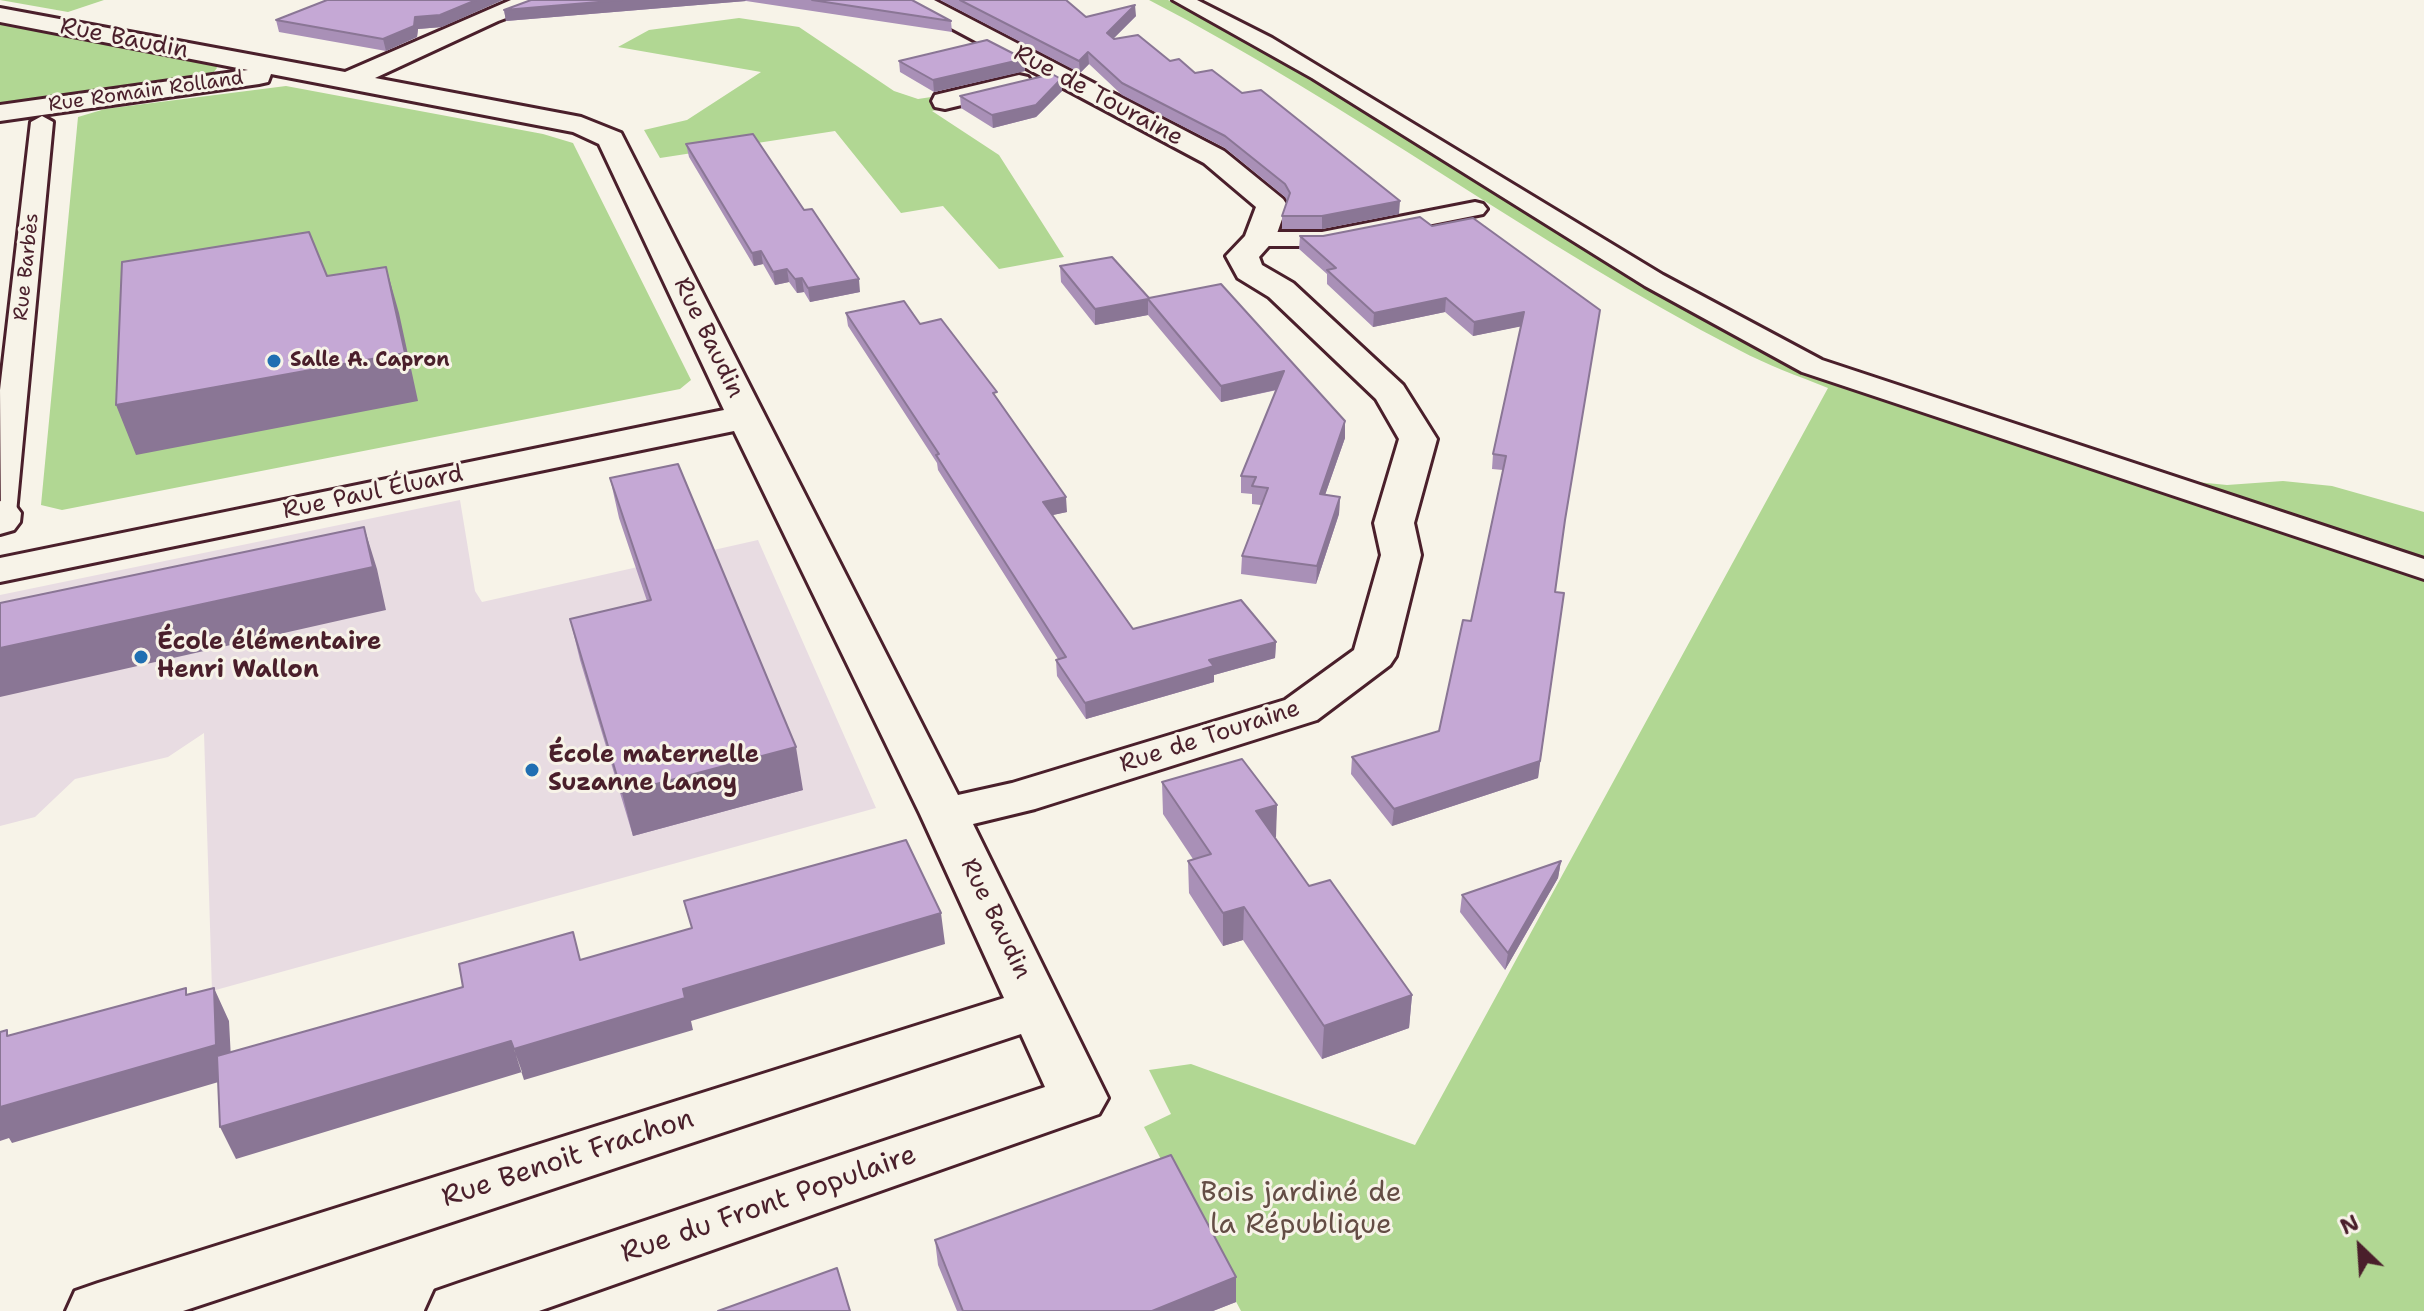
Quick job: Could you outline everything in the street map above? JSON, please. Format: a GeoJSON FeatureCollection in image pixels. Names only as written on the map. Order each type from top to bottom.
{"type":"FeatureCollection","features":[{"type":"Feature","properties":{"kind":"street"},"geometry":{"type":"LineString","coordinates":[[348,81],[489,16],[533,0]]}},
{"type":"Feature","properties":{"kind":"street","name":"Rue de Touraine"},"geometry":{"type":"LineString","coordinates":[[916,0],[1214,157],[1272,205],[1259,239],[1242,256],[1249,271],[1281,290],[1390,393],[1418,439],[1394,523],[1401,555],[1374,656],[1301,710],[1018,798],[944,814]]}},
{"type":"Feature","properties":{"kind":"street","name":"Rue Baudin"},"geometry":{"type":"LineString","coordinates":[[0,15],[581,125],[611,139],[944,814],[1079,1098]]}},
{"type":"Feature","properties":{"kind":"street","name":"Rue Romain Rolland"},"geometry":{"type":"LineString","coordinates":[[0,113],[42,115],[292,70]]}},
{"type":"Feature","properties":{"kind":"street"},"geometry":{"type":"LineString","coordinates":[[945,101],[1057,74]]}},
{"type":"Feature","properties":{"kind":"street","name":"Rue Paul Éluard"},"geometry":{"type":"LineString","coordinates":[[0,570],[746,417]]}},
{"type":"Feature","properties":{"kind":"street","name":"Rue Benoit Frachon"},"geometry":{"type":"LineString","coordinates":[[98,1311],[1037,1008]]}},
{"type":"Feature","properties":{"kind":"street","name":"Rue du Front Populaire"},"geometry":{"type":"LineString","coordinates":[[459,1311],[1079,1098]]}},
{"type":"Feature","properties":{"kind":"lane"},"geometry":{"type":"LineString","coordinates":[[1182,0],[1302,62],[1678,294],[1747,334],[1812,366],[2424,569]]}},
{"type":"Feature","properties":{"kind":"lane","name":"Rue Barbès"},"geometry":{"type":"LineString","coordinates":[[1,517],[42,115]]}},
{"type":"Feature","properties":{"kind":"lane"},"geometry":{"type":"LineString","coordinates":[[1259,239],[1322,239],[1475,209]]}},
{"type":"Feature","properties":{"kind":"shaded area","name":"École maternelle Suzanne Lanoy"},"geometry":{"type":"Polygon","coordinates":[[[460,500],[475,591],[482,602],[758,540],[876,808],[212,991],[204,733],[168,757],[75,779],[35,817],[0,826],[0,595],[460,500]]]}},
{"type":"Feature","properties":{"kind":"green space"},"geometry":{"type":"Polygon","coordinates":[[[0,0],[104,0],[68,12],[0,0]]]}},
{"type":"Feature","properties":{"kind":"green space","name":"Bois jardiné de la République"},"geometry":{"type":"Polygon","coordinates":[[[1149,0],[1168,0],[1327,85],[1632,277],[1709,322],[1789,363],[2424,576],[2424,1311],[1241,1311],[1144,1127],[1171,1114],[1149,1070],[1191,1064],[1415,1145],[1828,388],[1750,355],[1663,309],[1298,84],[1149,0]]]}},
{"type":"Feature","properties":{"kind":"green space"},"geometry":{"type":"Polygon","coordinates":[[[739,18],[799,27],[894,91],[918,99],[938,96],[956,106],[932,111],[999,155],[1064,257],[999,269],[943,206],[901,213],[835,131],[660,158],[644,130],[687,120],[761,72],[618,47],[649,30],[739,18]]]}},
{"type":"Feature","properties":{"kind":"green space"},"geometry":{"type":"Polygon","coordinates":[[[0,21],[215,62],[217,68],[213,73],[199,78],[0,104],[0,21]]]}},
{"type":"Feature","properties":{"kind":"green space"},"geometry":{"type":"Polygon","coordinates":[[[286,86],[543,134],[573,143],[691,380],[680,389],[62,510],[41,505],[78,117],[105,109],[286,86]]]}},
{"type":"Feature","properties":{"kind":"green space"},"geometry":{"type":"Polygon","coordinates":[[[2166,479],[2227,485],[2283,481],[2332,486],[2424,512],[2424,562],[2166,479]]]}},
{"type":"Feature","properties":{"kind":"building"},"geometry":{"type":"Polygon","coordinates":[[[327,0],[476,0],[440,15],[415,17],[414,26],[383,39],[276,20],[327,0]]]}},
{"type":"Feature","properties":{"kind":"building"},"geometry":{"type":"Polygon","coordinates":[[[531,0],[622,0],[504,10],[531,0]]]}},
{"type":"Feature","properties":{"kind":"building"},"geometry":{"type":"Polygon","coordinates":[[[812,0],[912,0],[951,21],[812,0]]]}},
{"type":"Feature","properties":{"kind":"building"},"geometry":{"type":"Polygon","coordinates":[[[960,0],[1066,0],[1086,17],[1135,5],[1107,33],[1114,39],[1138,35],[1170,61],[1179,59],[1195,73],[1212,70],[1242,93],[1261,90],[1400,201],[1322,216],[1282,216],[1290,193],[1285,184],[1225,136],[1122,83],[1088,52],[1079,61],[960,0]]]}},
{"type":"Feature","properties":{"kind":"building"},"geometry":{"type":"Polygon","coordinates":[[[987,40],[1024,59],[933,80],[899,61],[987,40]]]}},
{"type":"Feature","properties":{"kind":"building"},"geometry":{"type":"Polygon","coordinates":[[[1052,74],[1061,79],[1036,105],[992,115],[960,96],[1052,74]]]}},
{"type":"Feature","properties":{"kind":"building"},"geometry":{"type":"Polygon","coordinates":[[[753,134],[804,210],[812,209],[859,279],[808,288],[802,278],[795,279],[787,269],[773,272],[761,251],[752,253],[686,144],[753,134]]]}},
{"type":"Feature","properties":{"kind":"building"},"geometry":{"type":"Polygon","coordinates":[[[1420,217],[1432,226],[1473,218],[1600,310],[1555,592],[1564,593],[1540,761],[1394,809],[1352,757],[1439,731],[1463,620],[1471,621],[1506,456],[1493,454],[1524,312],[1474,322],[1446,298],[1374,313],[1327,270],[1336,268],[1300,236],[1323,236],[1420,217]]]}},
{"type":"Feature","properties":{"kind":"building"},"geometry":{"type":"Polygon","coordinates":[[[309,232],[327,276],[386,267],[405,353],[116,405],[122,262],[309,232]]]}},
{"type":"Feature","properties":{"kind":"building"},"geometry":{"type":"Polygon","coordinates":[[[1112,257],[1149,298],[1221,284],[1345,421],[1320,494],[1340,497],[1317,566],[1242,556],[1268,488],[1252,486],[1256,477],[1241,476],[1284,371],[1221,386],[1148,299],[1095,309],[1060,266],[1112,257]]]}},
{"type":"Feature","properties":{"kind":"building"},"geometry":{"type":"Polygon","coordinates":[[[904,301],[920,324],[941,319],[997,392],[993,393],[1066,497],[1043,502],[1133,629],[1241,600],[1276,642],[1209,660],[1214,666],[1085,703],[1056,660],[1066,657],[846,313],[904,301]]]}},
{"type":"Feature","properties":{"kind":"building"},"geometry":{"type":"Polygon","coordinates":[[[678,464],[796,747],[622,793],[570,619],[651,600],[610,478],[678,464]]]}},
{"type":"Feature","properties":{"kind":"building"},"geometry":{"type":"Polygon","coordinates":[[[364,527],[373,567],[0,648],[0,603],[364,527]]]}},
{"type":"Feature","properties":{"kind":"building"},"geometry":{"type":"Polygon","coordinates":[[[1242,759],[1277,805],[1256,811],[1309,886],[1330,880],[1412,995],[1324,1026],[1244,907],[1223,913],[1188,861],[1211,854],[1162,782],[1242,759]]]}},
{"type":"Feature","properties":{"kind":"building"},"geometry":{"type":"Polygon","coordinates":[[[906,840],[941,913],[683,989],[685,998],[514,1049],[511,1041],[220,1127],[217,1056],[463,987],[459,964],[573,932],[580,960],[692,928],[684,901],[906,840]]]}},
{"type":"Feature","properties":{"kind":"building"},"geometry":{"type":"Polygon","coordinates":[[[1561,861],[1508,953],[1462,895],[1561,861]]]}},
{"type":"Feature","properties":{"kind":"building"},"geometry":{"type":"Polygon","coordinates":[[[186,988],[186,995],[214,988],[216,1045],[0,1107],[0,1032],[7,1030],[7,1036],[186,988]]]}},
{"type":"Feature","properties":{"kind":"building"},"geometry":{"type":"Polygon","coordinates":[[[1171,1155],[1236,1277],[1152,1311],[963,1311],[935,1240],[1171,1155]]]}},
{"type":"Feature","properties":{"kind":"building"},"geometry":{"type":"Polygon","coordinates":[[[837,1268],[850,1311],[718,1311],[837,1268]]]}},
{"type":"Feature","properties":{"kind":"place","name":"Salle A. Capron"},"geometry":{"type":"Point","coordinates":[274,361]}},
{"type":"Feature","properties":{"kind":"place","name":"École élémentaire Henri Wallon"},"geometry":{"type":"Point","coordinates":[141,657]}},
{"type":"Feature","properties":{"kind":"place","name":"École maternelle Suzanne Lanoy"},"geometry":{"type":"Point","coordinates":[532,770]}}]}
